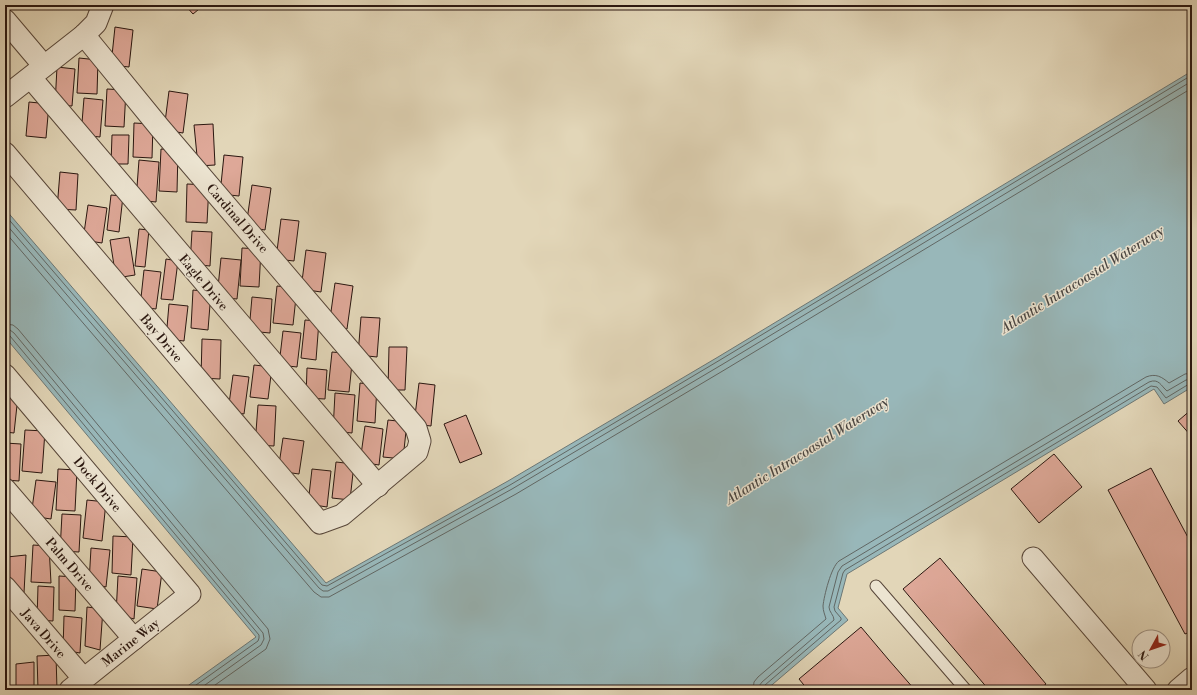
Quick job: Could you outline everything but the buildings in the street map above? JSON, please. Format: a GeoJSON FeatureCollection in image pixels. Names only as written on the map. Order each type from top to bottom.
{"type":"FeatureCollection","features":[{"type":"Feature","properties":{"kind":"street"},"geometry":{"type":"LineString","coordinates":[[5,97],[96,24],[102,5]]}},
{"type":"Feature","properties":{"kind":"street","name":"Eagle Drive"},"geometry":{"type":"LineString","coordinates":[[5,20],[37,72],[378,486]]}},
{"type":"Feature","properties":{"kind":"street","name":"Cardinal Drive"},"geometry":{"type":"LineString","coordinates":[[84,35],[160,128],[416,428],[420,442],[417,452],[378,486]]}},
{"type":"Feature","properties":{"kind":"street","name":"Bay Drive"},"geometry":{"type":"LineString","coordinates":[[5,153],[320,523],[342,515],[378,486]]}},
{"type":"Feature","properties":{"kind":"street","name":"Dock Drive"},"geometry":{"type":"LineString","coordinates":[[5,375],[190,594]]}},
{"type":"Feature","properties":{"kind":"street","name":"Palm Drive"},"geometry":{"type":"LineString","coordinates":[[5,489],[134,639]]}},
{"type":"Feature","properties":{"kind":"street"},"geometry":{"type":"LineString","coordinates":[[1033,558],[1146,690]]}},
{"type":"Feature","properties":{"kind":"street","name":"Java Drive"},"geometry":{"type":"LineString","coordinates":[[5,587],[76,684]]}},
{"type":"Feature","properties":{"kind":"street","name":"Marine Way"},"geometry":{"type":"LineString","coordinates":[[76,684],[190,594]]}},
{"type":"Feature","properties":{"kind":"street"},"geometry":{"type":"LineString","coordinates":[[1178,690],[1192,678]]}},
{"type":"Feature","properties":{"kind":"lane"},"geometry":{"type":"LineString","coordinates":[[876,586],[966,690]]}},
{"type":"Feature","properties":{"kind":"water","name":"Atlantic Intracoastal Waterway"},"geometry":{"type":"Polygon","coordinates":[[[1192,71],[1192,387],[1164,404],[1154,389],[847,574],[838,608],[848,620],[766,690],[182,690],[256,637],[5,337],[5,209],[326,583],[508,481],[718,357],[1192,71]]]}}]}
